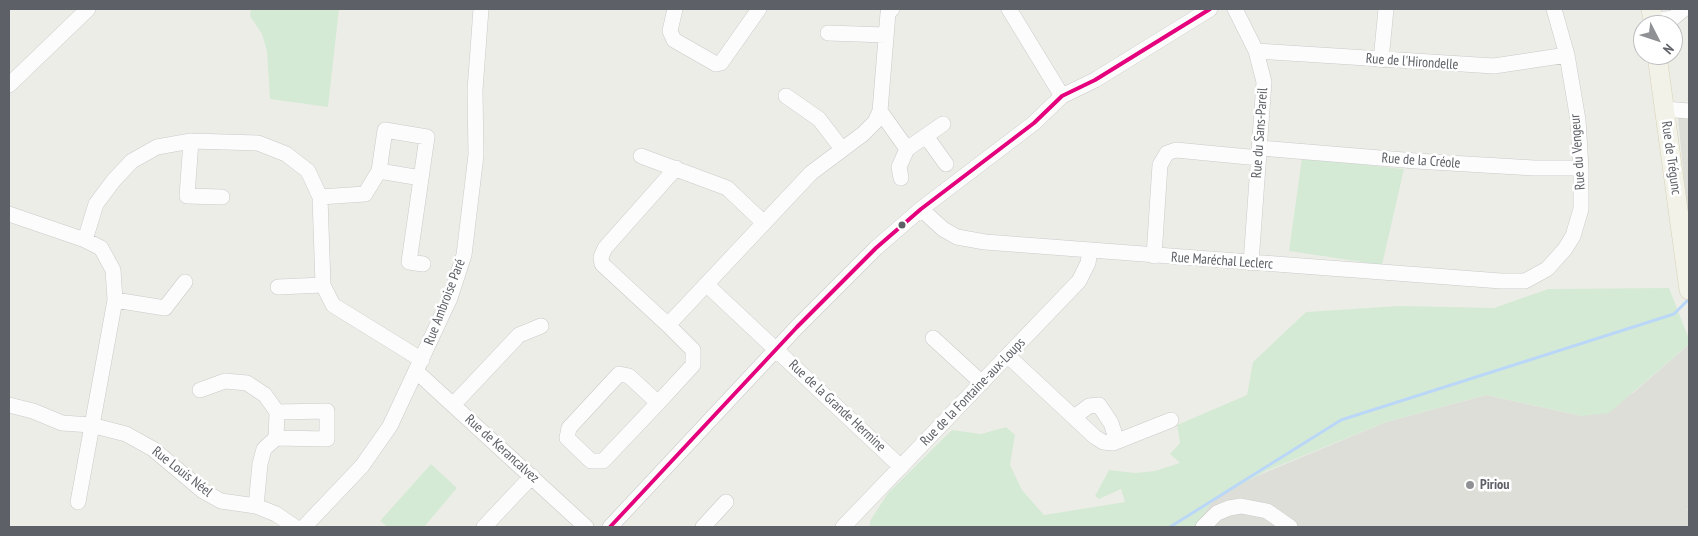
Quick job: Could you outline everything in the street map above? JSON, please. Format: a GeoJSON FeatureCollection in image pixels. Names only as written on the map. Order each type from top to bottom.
{"type":"FeatureCollection","features":[{"type":"Feature","properties":{"kind":"main road","name":"Rue de Trégunc"},"geometry":{"type":"LineString","coordinates":[[1658,65],[1689,290]]}},
{"type":"Feature","properties":{"kind":"street"},"geometry":{"type":"LineString","coordinates":[[9,85],[88,9]]}},
{"type":"Feature","properties":{"kind":"street","name":"Rue Ambroise Paré"},"geometry":{"type":"LineString","coordinates":[[304,527],[362,466],[390,426],[420,366],[450,298],[464,255],[476,156],[475,90],[481,9]]}},
{"type":"Feature","properties":{"kind":"street"},"geometry":{"type":"LineString","coordinates":[[675,9],[670,31],[674,40],[716,64],[721,62],[759,9]]}},
{"type":"Feature","properties":{"kind":"street"},"geometry":{"type":"LineString","coordinates":[[668,325],[812,173],[864,134],[875,122],[880,111],[888,13],[892,9]]}},
{"type":"Feature","properties":{"kind":"street"},"geometry":{"type":"LineString","coordinates":[[1004,9],[1009,9],[1062,96]]}},
{"type":"Feature","properties":{"kind":"street"},"geometry":{"type":"LineString","coordinates":[[610,527],[776,349],[876,248],[921,210],[1034,123],[1062,96],[1095,80],[1210,9]]}},
{"type":"Feature","properties":{"kind":"street","name":"Rue du Sans-Pareil"},"geometry":{"type":"LineString","coordinates":[[1235,9],[1256,51],[1264,82],[1251,263]]}},
{"type":"Feature","properties":{"kind":"street"},"geometry":{"type":"LineString","coordinates":[[1381,60],[1386,9]]}},
{"type":"Feature","properties":{"kind":"street","name":"Rue du Vengeur"},"geometry":{"type":"LineString","coordinates":[[1532,278],[1554,262],[1573,236],[1581,210],[1578,120],[1567,55],[1554,9]]}},
{"type":"Feature","properties":{"kind":"street"},"geometry":{"type":"LineString","coordinates":[[828,33],[886,35]]}},
{"type":"Feature","properties":{"kind":"street","name":"Rue de l'Hirondelle"},"geometry":{"type":"LineString","coordinates":[[1256,51],[1494,66],[1567,55]]}},
{"type":"Feature","properties":{"kind":"street"},"geometry":{"type":"LineString","coordinates":[[786,96],[819,119],[842,149]]}},
{"type":"Feature","properties":{"kind":"street"},"geometry":{"type":"LineString","coordinates":[[1664,109],[1689,111]]}},
{"type":"Feature","properties":{"kind":"street"},"geometry":{"type":"LineString","coordinates":[[880,111],[907,149]]}},
{"type":"Feature","properties":{"kind":"street"},"geometry":{"type":"LineString","coordinates":[[900,173],[907,149],[943,124]]}},
{"type":"Feature","properties":{"kind":"street"},"geometry":{"type":"LineString","coordinates":[[320,197],[365,194],[380,171],[385,130],[427,137],[409,262],[423,264]]}},
{"type":"Feature","properties":{"kind":"street"},"geometry":{"type":"LineString","coordinates":[[926,136],[946,164]]}},
{"type":"Feature","properties":{"kind":"street"},"geometry":{"type":"LineString","coordinates":[[191,141],[187,196],[222,197]]}},
{"type":"Feature","properties":{"kind":"street"},"geometry":{"type":"LineString","coordinates":[[86,240],[96,204],[114,180],[132,161],[157,148],[191,141],[250,142],[286,154],[308,171],[320,197],[323,285],[278,287]]}},
{"type":"Feature","properties":{"kind":"street","name":"Rue de la Créole"},"geometry":{"type":"LineString","coordinates":[[1154,256],[1160,165],[1166,153],[1176,150],[1534,168],[1581,168]]}},
{"type":"Feature","properties":{"kind":"street"},"geometry":{"type":"LineString","coordinates":[[640,156],[727,188],[764,223]]}},
{"type":"Feature","properties":{"kind":"street"},"geometry":{"type":"LineString","coordinates":[[658,403],[629,376],[619,374],[569,428],[567,438],[591,461],[603,461],[658,403],[693,365],[695,357],[693,350],[602,264],[601,257],[605,248],[676,168]]}},
{"type":"Feature","properties":{"kind":"street"},"geometry":{"type":"LineString","coordinates":[[380,171],[421,178]]}},
{"type":"Feature","properties":{"kind":"street","name":"Rue Maréchal Leclerc"},"geometry":{"type":"LineString","coordinates":[[921,210],[943,229],[957,236],[985,242],[1515,282],[1532,278]]}},
{"type":"Feature","properties":{"kind":"street"},"geometry":{"type":"LineString","coordinates":[[9,214],[86,240],[101,248],[113,270],[116,300],[78,502]]}},
{"type":"Feature","properties":{"kind":"street","name":"Rue de la Fontaine-aux-Loups"},"geometry":{"type":"LineString","coordinates":[[843,527],[1079,281],[1088,263],[1090,250]]}},
{"type":"Feature","properties":{"kind":"street"},"geometry":{"type":"LineString","coordinates":[[116,300],[165,308],[185,282]]}},
{"type":"Feature","properties":{"kind":"street","name":"Rue de Kerancalvez"},"geometry":{"type":"LineString","coordinates":[[323,285],[333,305],[420,366],[453,405],[586,527]]}},
{"type":"Feature","properties":{"kind":"street","name":"Rue de la Grande Hermine"},"geometry":{"type":"LineString","coordinates":[[707,285],[901,467]]}},
{"type":"Feature","properties":{"kind":"street"},"geometry":{"type":"LineString","coordinates":[[453,405],[519,335],[541,326]]}},
{"type":"Feature","properties":{"kind":"street"},"geometry":{"type":"LineString","coordinates":[[933,338],[982,383]]}},
{"type":"Feature","properties":{"kind":"street"},"geometry":{"type":"LineString","coordinates":[[1008,356],[1074,418],[1103,442],[1117,441],[1171,420]]}},
{"type":"Feature","properties":{"kind":"street"},"geometry":{"type":"LineString","coordinates":[[200,390],[225,381],[247,383],[265,395],[277,412],[276,438]]}},
{"type":"Feature","properties":{"kind":"street","name":"Rue Louis Néel"},"geometry":{"type":"LineString","coordinates":[[9,405],[33,411],[62,423],[91,425],[126,434],[153,449],[203,491],[221,502],[256,506],[276,514],[295,527]]}},
{"type":"Feature","properties":{"kind":"street"},"geometry":{"type":"LineString","coordinates":[[1074,418],[1089,406],[1099,405],[1111,423],[1117,441]]}},
{"type":"Feature","properties":{"kind":"street"},"geometry":{"type":"LineString","coordinates":[[256,506],[260,464],[264,449],[276,438],[327,439],[327,411],[277,412]]}},
{"type":"Feature","properties":{"kind":"street"},"geometry":{"type":"LineString","coordinates":[[484,527],[532,476]]}},
{"type":"Feature","properties":{"kind":"street"},"geometry":{"type":"LineString","coordinates":[[703,527],[726,502]]}},
{"type":"Feature","properties":{"kind":"street"},"geometry":{"type":"LineString","coordinates":[[1203,527],[1217,513],[1241,506],[1267,512],[1290,527]]}},
{"type":"Feature","properties":{"kind":"shaded area"},"geometry":{"type":"Polygon","coordinates":[[[1678,118],[1689,118],[1689,229],[1678,118]]]}},
{"type":"Feature","properties":{"kind":"shaded area"},"geometry":{"type":"Polygon","coordinates":[[[1689,344],[1689,508],[1687,509],[1689,512],[1689,527],[1188,527],[1204,498],[1386,422],[1486,395],[1582,416],[1633,393],[1689,344]]]}},
{"type":"Feature","properties":{"kind":"green space"},"geometry":{"type":"Polygon","coordinates":[[[251,9],[339,9],[328,107],[270,99],[267,51],[262,34],[250,16],[251,9]]]}},
{"type":"Feature","properties":{"kind":"green space"},"geometry":{"type":"Polygon","coordinates":[[[1302,158],[1404,169],[1382,265],[1289,251],[1302,158]]]}},
{"type":"Feature","properties":{"kind":"green space"},"geometry":{"type":"Polygon","coordinates":[[[1669,288],[1689,339],[1689,344],[1609,413],[1582,416],[1486,395],[1386,422],[1266,471],[1213,500],[1196,527],[870,527],[870,521],[888,493],[952,430],[981,434],[1006,427],[1015,435],[1010,465],[1022,490],[1044,515],[1125,502],[1121,489],[1099,499],[1095,496],[1109,470],[1135,473],[1155,471],[1180,463],[1170,454],[1180,443],[1177,425],[1247,395],[1253,362],[1306,312],[1399,306],[1494,308],[1548,289],[1669,288]]]}},
{"type":"Feature","properties":{"kind":"green space"},"geometry":{"type":"Polygon","coordinates":[[[431,464],[457,488],[424,527],[388,527],[380,521],[431,464]]]}},
{"type":"Feature","properties":{"kind":"waterway"},"geometry":{"type":"LineString","coordinates":[[1170,527],[1341,420],[1674,314],[1689,299]]}},
{"type":"Feature","properties":{"kind":"transit line"},"geometry":{"type":"LineString","coordinates":[[610,527],[797,327],[876,248],[921,209],[1034,123],[1062,96],[1095,80],[1210,9]]}},
{"type":"Feature","properties":{"kind":"place","name":"Piriou"},"geometry":{"type":"Point","coordinates":[1470,485]}}]}
